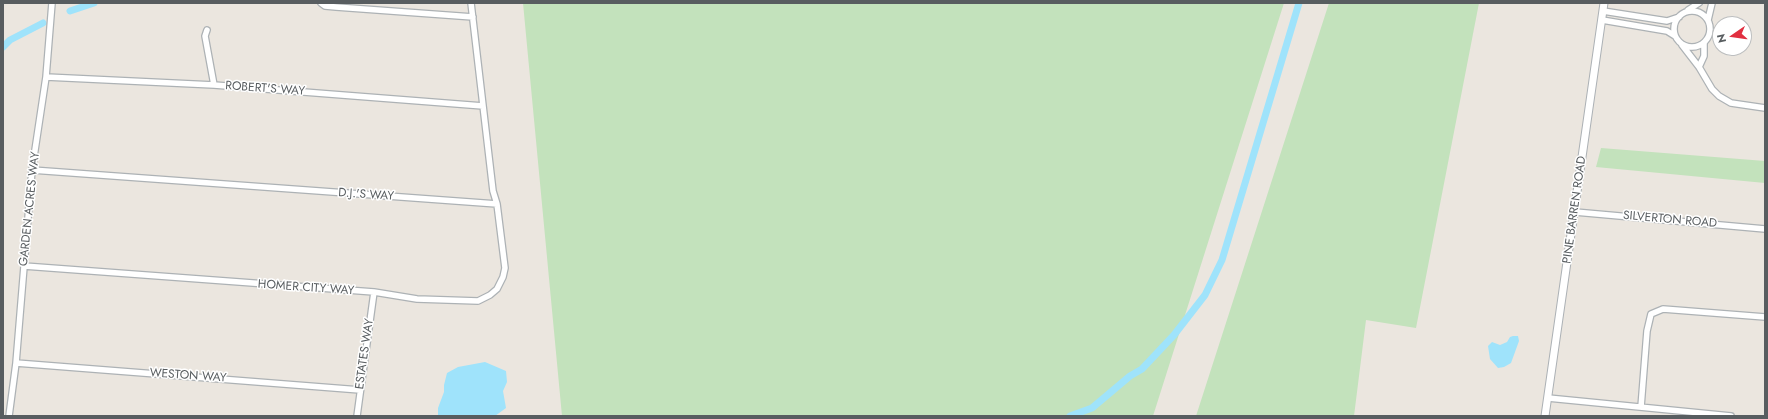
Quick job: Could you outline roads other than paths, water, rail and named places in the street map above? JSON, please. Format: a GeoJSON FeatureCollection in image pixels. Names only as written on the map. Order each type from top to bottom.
{"type":"FeatureCollection","features":[{"type":"Feature","properties":{"kind":"main road","name":"PINE BARREN ROAD"},"geometry":{"type":"LineString","coordinates":[[1545,416],[1604,3]]}},
{"type":"Feature","properties":{"kind":"street","name":"GARDEN ACRES WAY"},"geometry":{"type":"LineString","coordinates":[[9,416],[16,363],[32,170],[46,77],[52,3]]}},
{"type":"Feature","properties":{"kind":"street"},"geometry":{"type":"LineString","coordinates":[[321,3],[325,6],[472,18]]}},
{"type":"Feature","properties":{"kind":"street"},"geometry":{"type":"LineString","coordinates":[[471,3],[493,191],[497,204]]}},
{"type":"Feature","properties":{"kind":"street"},"geometry":{"type":"LineString","coordinates":[[1603,11],[1667,21],[1679,16],[1700,3]]}},
{"type":"Feature","properties":{"kind":"street"},"geometry":{"type":"LineString","coordinates":[[1708,20],[1712,3]]}},
{"type":"Feature","properties":{"kind":"street"},"geometry":{"type":"LineString","coordinates":[[1686,11],[1699,12],[1708,20],[1711,28],[1710,34],[1704,43],[1704,56],[1699,67]]}},
{"type":"Feature","properties":{"kind":"street"},"geometry":{"type":"LineString","coordinates":[[1675,36],[1674,26],[1679,16]]}},
{"type":"Feature","properties":{"kind":"street"},"geometry":{"type":"LineString","coordinates":[[1602,20],[1667,31],[1675,36],[1699,67],[1712,89],[1727,101],[1743,106],[1765,108]]}},
{"type":"Feature","properties":{"kind":"street"},"geometry":{"type":"LineString","coordinates":[[207,30],[204,36],[214,86]]}},
{"type":"Feature","properties":{"kind":"street"},"geometry":{"type":"LineString","coordinates":[[1681,44],[1693,47],[1704,43]]}},
{"type":"Feature","properties":{"kind":"street","name":"ROBERT'S WAY"},"geometry":{"type":"LineString","coordinates":[[46,77],[214,86],[483,106]]}},
{"type":"Feature","properties":{"kind":"street","name":"D.J.'S WAY"},"geometry":{"type":"LineString","coordinates":[[32,170],[497,204]]}},
{"type":"Feature","properties":{"kind":"street","name":"HOMER CITY WAY"},"geometry":{"type":"LineString","coordinates":[[24,266],[374,292],[417,299],[478,301],[490,295],[500,283],[505,268],[497,204]]}},
{"type":"Feature","properties":{"kind":"street","name":"SILVERTON ROAD"},"geometry":{"type":"LineString","coordinates":[[1575,212],[1765,229]]}},
{"type":"Feature","properties":{"kind":"street","name":"ESTATES WAY"},"geometry":{"type":"LineString","coordinates":[[357,416],[374,292]]}},
{"type":"Feature","properties":{"kind":"street"},"geometry":{"type":"LineString","coordinates":[[1641,407],[1647,331],[1651,314],[1663,309],[1765,317]]}},
{"type":"Feature","properties":{"kind":"street","name":"WESTON WAY"},"geometry":{"type":"LineString","coordinates":[[16,363],[360,390]]}},
{"type":"Feature","properties":{"kind":"street"},"geometry":{"type":"LineString","coordinates":[[1548,398],[1731,416]]}},
{"type":"Feature","properties":{"kind":"water"},"geometry":{"type":"Polygon","coordinates":[[[1518,336],[1519,341],[1511,363],[1504,367],[1498,368],[1490,359],[1488,346],[1492,342],[1500,345],[1507,342],[1510,337],[1518,336]]]}},
{"type":"Feature","properties":{"kind":"water"},"geometry":{"type":"Polygon","coordinates":[[[485,362],[506,371],[507,382],[503,391],[506,408],[495,416],[438,416],[438,408],[444,392],[447,373],[458,367],[485,362]]]}},
{"type":"Feature","properties":{"kind":"waterway"},"geometry":{"type":"LineString","coordinates":[[70,11],[94,3]]}},
{"type":"Feature","properties":{"kind":"waterway"},"geometry":{"type":"LineString","coordinates":[[1070,416],[1092,408],[1130,376],[1142,369],[1174,335],[1205,295],[1222,260],[1299,3]]}},
{"type":"Feature","properties":{"kind":"waterway"},"geometry":{"type":"LineString","coordinates":[[3,47],[10,40],[43,23]]}}]}
